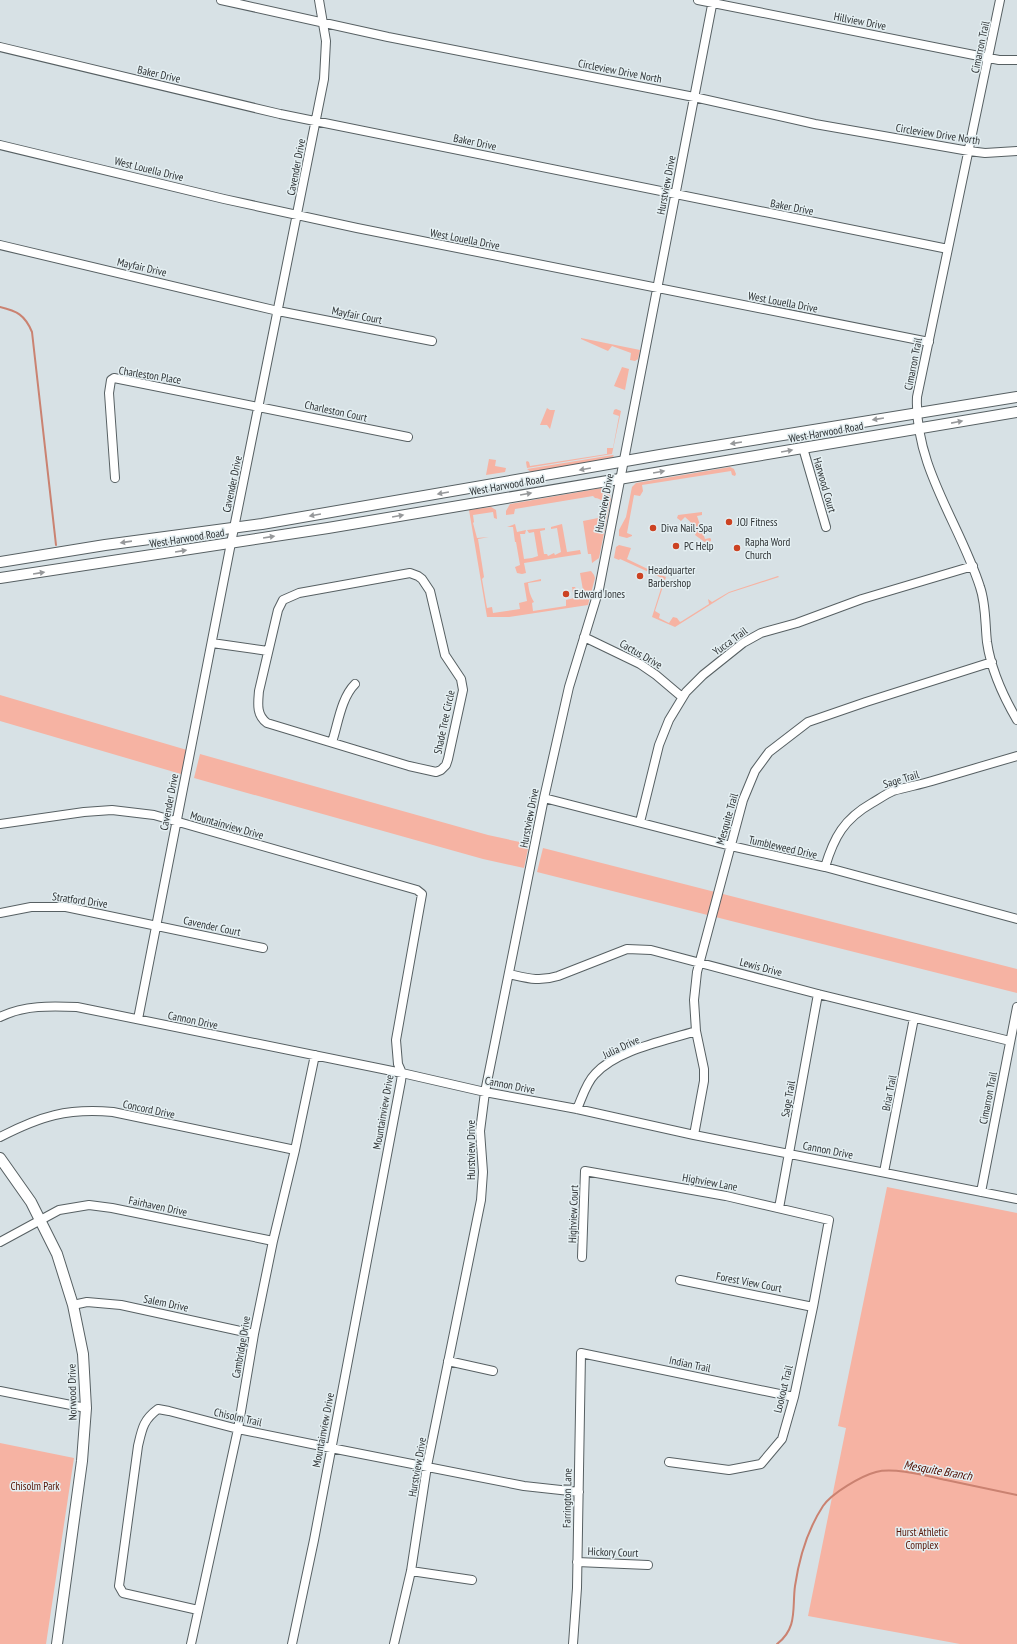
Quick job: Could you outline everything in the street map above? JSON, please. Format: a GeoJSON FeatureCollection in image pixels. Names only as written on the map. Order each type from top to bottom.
{"type":"FeatureCollection","features":[{"type":"Feature","properties":{"kind":"main road","name":"West Harwood Road"},"geometry":{"type":"LineString","coordinates":[[0,562],[105,545],[234,528],[1017,397]]}},
{"type":"Feature","properties":{"kind":"main road","name":"West Harwood Road"},"geometry":{"type":"LineString","coordinates":[[0,578],[328,528],[1017,412]]}},
{"type":"Feature","properties":{"kind":"main road","name":"Norwood Drive"},"geometry":{"type":"LineString","coordinates":[[0,1158],[20,1185],[56,1254],[73,1305],[83,1354],[86,1408],[82,1461],[57,1644]]}},
{"type":"Feature","properties":{"kind":"street","name":"Circleview Drive North"},"geometry":{"type":"LineString","coordinates":[[221,0],[388,37],[694,97],[815,124],[969,151],[985,153],[1017,151]]}},
{"type":"Feature","properties":{"kind":"street","name":"Cavender Drive"},"geometry":{"type":"LineString","coordinates":[[138,1019],[231,543],[298,215],[326,65],[324,23],[319,0]]}},
{"type":"Feature","properties":{"kind":"street","name":"Hillview Drive"},"geometry":{"type":"LineString","coordinates":[[698,0],[713,1],[988,58],[999,60],[1017,60]]}},
{"type":"Feature","properties":{"kind":"street","name":"Cimarron Trail"},"geometry":{"type":"LineString","coordinates":[[1000,0],[929,342],[918,397],[917,413],[926,461],[973,566],[981,590],[987,642],[992,662],[1002,694],[1017,720]]}},
{"type":"Feature","properties":{"kind":"street","name":"Hurstview Drive"},"geometry":{"type":"LineString","coordinates":[[394,1644],[411,1571],[427,1466],[483,1183],[480,1141],[485,1092],[544,798],[569,687],[599,588],[713,1]]}},
{"type":"Feature","properties":{"kind":"street","name":"Baker Drive"},"geometry":{"type":"LineString","coordinates":[[0,47],[280,114],[948,249]]}},
{"type":"Feature","properties":{"kind":"street","name":"West Louella Drive"},"geometry":{"type":"LineString","coordinates":[[0,145],[298,215],[929,342]]}},
{"type":"Feature","properties":{"kind":"street","name":"Mayfair Drive"},"geometry":{"type":"LineString","coordinates":[[0,245],[278,311]]}},
{"type":"Feature","properties":{"kind":"street","name":"Mayfair Court"},"geometry":{"type":"LineString","coordinates":[[278,311],[432,341]]}},
{"type":"Feature","properties":{"kind":"street","name":"Charleston Place"},"geometry":{"type":"LineString","coordinates":[[115,478],[109,393],[111,380],[114,378],[259,406]]}},
{"type":"Feature","properties":{"kind":"street","name":"Charleston Court"},"geometry":{"type":"LineString","coordinates":[[259,406],[408,437]]}},
{"type":"Feature","properties":{"kind":"street","name":"Harwood Court"},"geometry":{"type":"LineString","coordinates":[[803,448],[826,528]]}},
{"type":"Feature","properties":{"kind":"street","name":"Yucca Trail"},"geometry":{"type":"LineString","coordinates":[[640,822],[659,744],[668,720],[682,697],[704,675],[743,643],[761,633],[797,623],[862,599],[973,566]]}},
{"type":"Feature","properties":{"kind":"street","name":"Shade Tree Circle"},"geometry":{"type":"LineString","coordinates":[[402,574],[418,576],[426,584],[433,601],[445,655],[462,679],[463,690],[446,765],[441,770],[436,772],[410,766],[332,742],[262,720],[260,715],[258,704],[259,691],[278,610],[283,600],[299,593],[402,574]]}},
{"type":"Feature","properties":{"kind":"street","name":"Cactus Drive"},"geometry":{"type":"LineString","coordinates":[[584,638],[640,664],[656,675],[682,697]]}},
{"type":"Feature","properties":{"kind":"street"},"geometry":{"type":"LineString","coordinates":[[212,643],[268,651]]}},
{"type":"Feature","properties":{"kind":"street","name":"Mesquite Trail"},"geometry":{"type":"LineString","coordinates":[[694,1135],[704,1081],[704,1069],[696,1032],[694,1000],[697,972],[743,800],[755,771],[769,752],[793,732],[808,722],[992,662]]}},
{"type":"Feature","properties":{"kind":"street"},"geometry":{"type":"LineString","coordinates":[[332,742],[345,702],[352,688],[356,684]]}},
{"type":"Feature","properties":{"kind":"street","name":"Sage Trail"},"geometry":{"type":"LineString","coordinates":[[825,867],[830,849],[846,823],[854,815],[882,797],[894,791],[914,787],[1017,756]]}},
{"type":"Feature","properties":{"kind":"street","name":"Tumbleweed Drive"},"geometry":{"type":"LineString","coordinates":[[544,798],[731,846],[825,867],[1017,919]]}},
{"type":"Feature","properties":{"kind":"street","name":"Mountainview Drive"},"geometry":{"type":"LineString","coordinates":[[0,824],[84,812],[112,810],[154,816],[417,890],[422,894],[396,1040],[398,1064],[402,1073],[314,1540],[292,1644]]}},
{"type":"Feature","properties":{"kind":"street","name":"Stratford Drive"},"geometry":{"type":"LineString","coordinates":[[0,913],[31,907],[66,907],[156,925]]}},
{"type":"Feature","properties":{"kind":"street","name":"Cavender Court"},"geometry":{"type":"LineString","coordinates":[[156,925],[263,948]]}},
{"type":"Feature","properties":{"kind":"street","name":"Lewis Drive"},"geometry":{"type":"LineString","coordinates":[[509,974],[539,980],[547,980],[627,949],[651,950],[818,994],[1010,1041]]}},
{"type":"Feature","properties":{"kind":"street","name":"Sage Trail"},"geometry":{"type":"LineString","coordinates":[[779,1208],[818,994]]}},
{"type":"Feature","properties":{"kind":"street","name":"Cannon Drive"},"geometry":{"type":"LineString","coordinates":[[0,1017],[25,1009],[46,1006],[77,1007],[402,1073],[485,1092],[577,1109],[694,1135],[1017,1199]]}},
{"type":"Feature","properties":{"kind":"street","name":"Cimarron Trail"},"geometry":{"type":"LineString","coordinates":[[981,1192],[1017,1007]]}},
{"type":"Feature","properties":{"kind":"street","name":"Briar Trail"},"geometry":{"type":"LineString","coordinates":[[884,1172],[914,1018]]}},
{"type":"Feature","properties":{"kind":"street","name":"Julia Drive"},"geometry":{"type":"LineString","coordinates":[[577,1109],[590,1081],[607,1063],[634,1050],[696,1032]]}},
{"type":"Feature","properties":{"kind":"street","name":"Cambridge Drive"},"geometry":{"type":"LineString","coordinates":[[191,1644],[238,1429],[254,1334],[273,1241],[295,1150],[315,1056]]}},
{"type":"Feature","properties":{"kind":"street","name":"Concord Drive"},"geometry":{"type":"LineString","coordinates":[[0,1137],[42,1117],[96,1111],[113,1112],[295,1150]]}},
{"type":"Feature","properties":{"kind":"street","name":"Highview Lane"},"geometry":{"type":"LineString","coordinates":[[585,1171],[726,1196],[829,1220]]}},
{"type":"Feature","properties":{"kind":"street","name":"Highview Court"},"geometry":{"type":"LineString","coordinates":[[582,1257],[585,1171]]}},
{"type":"Feature","properties":{"kind":"street","name":"Fairhaven Drive"},"geometry":{"type":"LineString","coordinates":[[0,1242],[59,1210],[89,1205],[112,1208],[273,1241]]}},
{"type":"Feature","properties":{"kind":"street","name":"Lookout Trail"},"geometry":{"type":"LineString","coordinates":[[669,1462],[729,1470],[761,1464],[782,1439],[794,1397],[829,1220]]}},
{"type":"Feature","properties":{"kind":"street","name":"Forest View Court"},"geometry":{"type":"LineString","coordinates":[[680,1280],[813,1306]]}},
{"type":"Feature","properties":{"kind":"street","name":"Salem Drive"},"geometry":{"type":"LineString","coordinates":[[73,1305],[87,1302],[121,1305],[254,1334]]}},
{"type":"Feature","properties":{"kind":"street","name":"Indian Trail"},"geometry":{"type":"LineString","coordinates":[[581,1353],[794,1397]]}},
{"type":"Feature","properties":{"kind":"street","name":"Farrington Lane"},"geometry":{"type":"LineString","coordinates":[[573,1644],[578,1562],[581,1353]]}},
{"type":"Feature","properties":{"kind":"street"},"geometry":{"type":"LineString","coordinates":[[448,1361],[493,1371]]}},
{"type":"Feature","properties":{"kind":"street"},"geometry":{"type":"LineString","coordinates":[[0,1391],[86,1408]]}},
{"type":"Feature","properties":{"kind":"street","name":"Chisolm Trail"},"geometry":{"type":"LineString","coordinates":[[198,1610],[123,1593],[119,1586],[138,1446],[142,1428],[148,1417],[158,1410],[169,1411],[238,1429],[524,1486],[579,1492]]}},
{"type":"Feature","properties":{"kind":"street","name":"Hickory Court"},"geometry":{"type":"LineString","coordinates":[[578,1562],[648,1564]]}},
{"type":"Feature","properties":{"kind":"street"},"geometry":{"type":"LineString","coordinates":[[411,1571],[472,1580]]}},
{"type":"Feature","properties":{"kind":"green space"},"geometry":{"type":"Polygon","coordinates":[[[581,338],[640,350],[638,359],[635,361],[630,360],[631,353],[612,346],[608,351],[581,338]]]}},
{"type":"Feature","properties":{"kind":"green space"},"geometry":{"type":"Polygon","coordinates":[[[622,367],[629,369],[625,390],[614,386],[622,367]]]}},
{"type":"Feature","properties":{"kind":"green space"},"geometry":{"type":"Polygon","coordinates":[[[547,408],[550,410],[555,410],[550,429],[547,425],[540,425],[547,408]]]}},
{"type":"Feature","properties":{"kind":"green space"},"geometry":{"type":"Polygon","coordinates":[[[616,409],[621,411],[612,454],[527,468],[527,461],[529,462],[530,466],[607,454],[607,448],[613,448],[619,416],[613,414],[614,410],[616,409]]]}},
{"type":"Feature","properties":{"kind":"green space"},"geometry":{"type":"Polygon","coordinates":[[[614,456],[609,459],[531,472],[527,469],[614,456]]]}},
{"type":"Feature","properties":{"kind":"green space"},"geometry":{"type":"Polygon","coordinates":[[[489,459],[496,460],[495,466],[506,468],[505,472],[486,475],[489,459]]]}},
{"type":"Feature","properties":{"kind":"green space"},"geometry":{"type":"Polygon","coordinates":[[[730,467],[734,469],[736,474],[735,476],[732,475],[731,471],[642,485],[643,491],[640,496],[634,495],[627,533],[632,536],[627,538],[619,536],[619,530],[626,517],[632,487],[636,483],[730,467]]]}},
{"type":"Feature","properties":{"kind":"green space"},"geometry":{"type":"Polygon","coordinates":[[[602,488],[608,490],[611,498],[599,558],[592,563],[591,554],[588,554],[583,521],[598,518],[598,515],[604,508],[602,500],[593,496],[515,509],[514,514],[506,515],[506,511],[510,504],[602,488]]]}},
{"type":"Feature","properties":{"kind":"green space"},"geometry":{"type":"Polygon","coordinates":[[[491,507],[496,510],[497,519],[494,518],[493,512],[473,515],[473,523],[477,538],[489,537],[478,539],[484,577],[482,579],[487,608],[492,607],[493,613],[520,609],[519,603],[527,601],[524,583],[541,579],[541,581],[528,583],[534,602],[532,603],[533,611],[566,606],[566,600],[574,598],[572,587],[575,587],[577,591],[583,590],[580,573],[591,571],[595,578],[588,605],[509,617],[487,617],[469,510],[491,507]]]}},
{"type":"Feature","properties":{"kind":"green space"},"geometry":{"type":"Polygon","coordinates":[[[702,512],[702,515],[697,516],[705,539],[711,539],[711,541],[706,543],[695,535],[698,529],[685,517],[681,521],[677,518],[678,515],[702,512]]]}},
{"type":"Feature","properties":{"kind":"green space"},"geometry":{"type":"Polygon","coordinates":[[[515,524],[517,532],[526,530],[525,534],[520,534],[524,559],[538,556],[534,532],[529,533],[527,530],[545,528],[545,530],[540,531],[544,554],[547,554],[548,556],[561,552],[557,528],[551,529],[551,527],[562,524],[567,552],[580,550],[581,554],[524,563],[526,573],[517,573],[515,567],[520,565],[513,527],[507,527],[515,524]]]}},
{"type":"Feature","properties":{"kind":"green space"},"geometry":{"type":"Polygon","coordinates":[[[619,545],[631,548],[627,559],[656,573],[660,570],[659,574],[666,577],[655,611],[660,614],[659,618],[669,623],[673,617],[677,618],[680,622],[682,621],[709,604],[708,599],[712,602],[729,592],[778,576],[779,577],[729,593],[675,627],[652,617],[664,579],[620,559],[614,558],[616,547],[619,545]]]}},
{"type":"Feature","properties":{"kind":"green space"},"geometry":{"type":"Polygon","coordinates":[[[0,695],[187,750],[181,774],[0,721],[0,695]]]}},
{"type":"Feature","properties":{"kind":"green space"},"geometry":{"type":"Polygon","coordinates":[[[200,754],[488,835],[529,844],[524,868],[483,859],[194,778],[200,754]]]}},
{"type":"Feature","properties":{"kind":"green space"},"geometry":{"type":"Polygon","coordinates":[[[543,848],[1017,969],[1017,993],[537,872],[543,848]]]}},
{"type":"Feature","properties":{"kind":"green space","name":"Hurst Athletic Complex"},"geometry":{"type":"Polygon","coordinates":[[[887,1187],[1017,1213],[1017,1644],[960,1644],[808,1616],[846,1428],[838,1426],[887,1187]]]}},
{"type":"Feature","properties":{"kind":"green space","name":"Chisolm Park"},"geometry":{"type":"Polygon","coordinates":[[[0,1443],[74,1458],[46,1644],[0,1644],[0,1443]]]}},
{"type":"Feature","properties":{"kind":"waterway"},"geometry":{"type":"LineString","coordinates":[[0,307],[11,310],[20,315],[26,321],[32,332],[56,545]]}},
{"type":"Feature","properties":{"kind":"waterway","name":"Mesquite Branch"},"geometry":{"type":"LineString","coordinates":[[777,1644],[784,1638],[791,1624],[799,1565],[813,1524],[827,1501],[855,1481],[876,1472],[901,1471],[1017,1495]]}},
{"type":"Feature","properties":{"kind":"place","name":"JOJ Fitness"},"geometry":{"type":"Point","coordinates":[729,522]}},
{"type":"Feature","properties":{"kind":"place","name":"Diva Nail-Spa"},"geometry":{"type":"Point","coordinates":[653,528]}},
{"type":"Feature","properties":{"kind":"place","name":"PC Help"},"geometry":{"type":"Point","coordinates":[676,546]}},
{"type":"Feature","properties":{"kind":"place","name":"Rapha Word Church"},"geometry":{"type":"Point","coordinates":[737,548]}},
{"type":"Feature","properties":{"kind":"place","name":"Headquarter Barbershop"},"geometry":{"type":"Point","coordinates":[640,576]}},
{"type":"Feature","properties":{"kind":"place","name":"Edward Jones"},"geometry":{"type":"Point","coordinates":[566,594]}}]}
